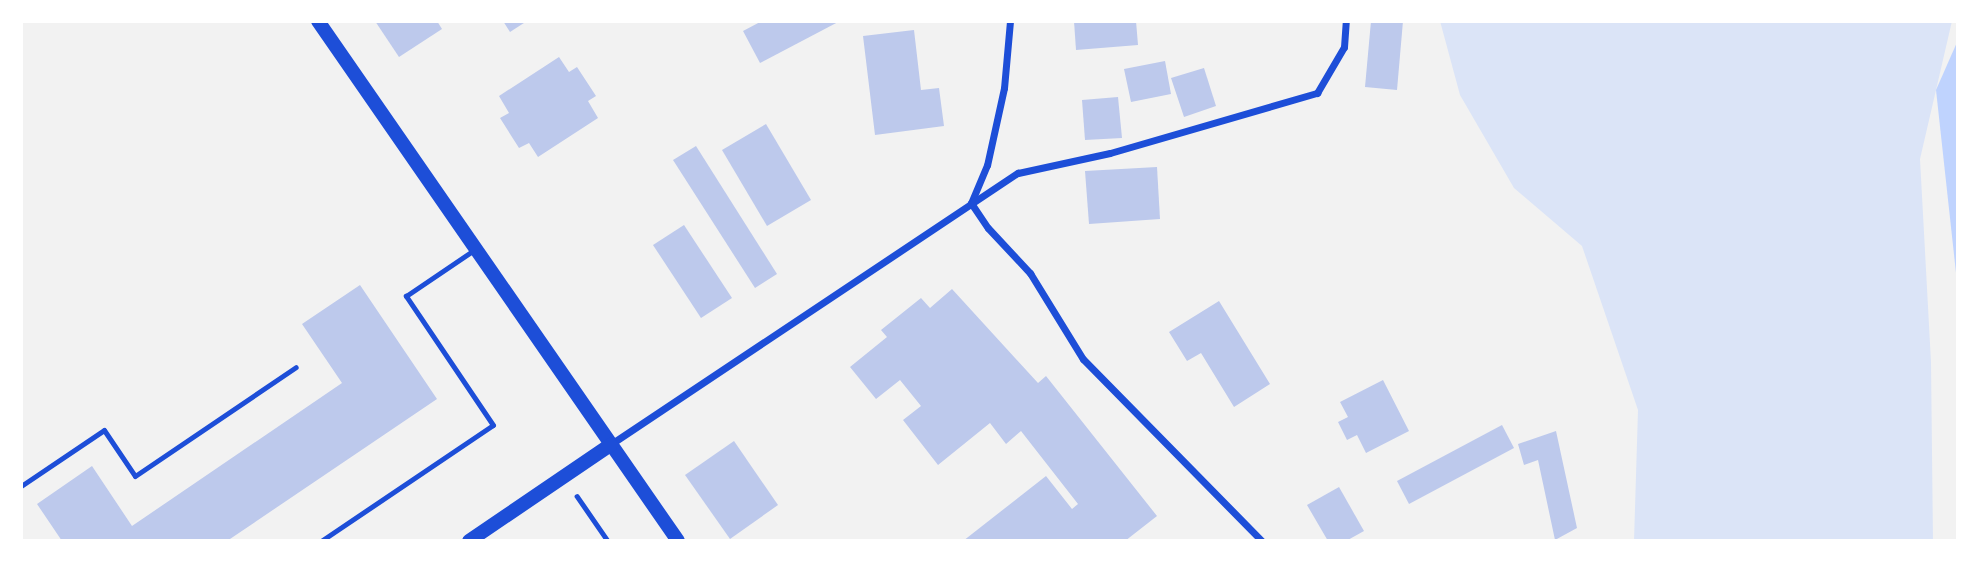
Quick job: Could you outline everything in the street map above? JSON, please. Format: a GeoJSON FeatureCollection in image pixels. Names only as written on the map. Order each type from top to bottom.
{"type":"FeatureCollection","features":[{"type":"Feature","properties":{"kind":"main road"},"geometry":{"type":"LineString","coordinates":[[318,21],[678,541]]}},
{"type":"Feature","properties":{"kind":"main road"},"geometry":{"type":"LineString","coordinates":[[469,541],[610,445]]}},
{"type":"Feature","properties":{"kind":"street"},"geometry":{"type":"LineString","coordinates":[[971,203],[987,164],[1004,88],[1010,21]]}},
{"type":"Feature","properties":{"kind":"street"},"geometry":{"type":"LineString","coordinates":[[610,445],[1018,173],[1110,153],[1317,93],[1344,47],[1346,21]]}},
{"type":"Feature","properties":{"kind":"street"},"geometry":{"type":"LineString","coordinates":[[971,203],[988,228],[1030,273],[1083,359],[1262,541]]}},
{"type":"Feature","properties":{"kind":"lane"},"geometry":{"type":"LineString","coordinates":[[321,541],[493,425],[406,296],[474,250]]}},
{"type":"Feature","properties":{"kind":"lane"},"geometry":{"type":"LineString","coordinates":[[21,486],[104,430],[135,476],[296,367]]}},
{"type":"Feature","properties":{"kind":"path"},"geometry":{"type":"LineString","coordinates":[[564,477],[608,541]]}},
{"type":"Feature","properties":{"kind":"shaded area"},"geometry":{"type":"Polygon","coordinates":[[[1440,21],[1952,21],[1920,159],[1931,362],[1933,541],[1634,541],[1638,410],[1582,246],[1514,188],[1460,95],[1440,21]]]}},
{"type":"Feature","properties":{"kind":"water"},"geometry":{"type":"Polygon","coordinates":[[[1958,40],[1958,291],[1936,90],[1958,40]]]}},
{"type":"Feature","properties":{"kind":"building"},"geometry":{"type":"Polygon","coordinates":[[[375,21],[437,21],[442,29],[399,57],[375,21]]]}},
{"type":"Feature","properties":{"kind":"building"},"geometry":{"type":"Polygon","coordinates":[[[503,21],[527,21],[510,32],[503,21]]]}},
{"type":"Feature","properties":{"kind":"building"},"geometry":{"type":"Polygon","coordinates":[[[762,21],[840,21],[760,63],[743,31],[762,21]]]}},
{"type":"Feature","properties":{"kind":"building"},"geometry":{"type":"Polygon","coordinates":[[[1074,21],[1136,21],[1138,45],[1076,50],[1074,21]]]}},
{"type":"Feature","properties":{"kind":"building"},"geometry":{"type":"Polygon","coordinates":[[[1371,21],[1403,21],[1397,90],[1365,87],[1371,21]]]}},
{"type":"Feature","properties":{"kind":"building"},"geometry":{"type":"Polygon","coordinates":[[[914,30],[921,90],[939,88],[944,126],[875,135],[863,36],[914,30]]]}},
{"type":"Feature","properties":{"kind":"building"},"geometry":{"type":"Polygon","coordinates":[[[559,57],[569,72],[577,67],[596,96],[588,101],[598,118],[538,157],[529,143],[519,148],[500,118],[509,113],[499,96],[559,57]]]}},
{"type":"Feature","properties":{"kind":"building"},"geometry":{"type":"Polygon","coordinates":[[[1165,61],[1171,94],[1131,102],[1124,69],[1165,61]]]}},
{"type":"Feature","properties":{"kind":"building"},"geometry":{"type":"Polygon","coordinates":[[[1204,68],[1216,106],[1184,117],[1171,78],[1204,68]]]}},
{"type":"Feature","properties":{"kind":"building"},"geometry":{"type":"Polygon","coordinates":[[[1118,97],[1122,138],[1085,140],[1082,100],[1118,97]]]}},
{"type":"Feature","properties":{"kind":"building"},"geometry":{"type":"Polygon","coordinates":[[[766,124],[811,200],[767,226],[722,150],[766,124]]]}},
{"type":"Feature","properties":{"kind":"building"},"geometry":{"type":"Polygon","coordinates":[[[696,146],[777,274],[755,288],[673,160],[696,146]]]}},
{"type":"Feature","properties":{"kind":"building"},"geometry":{"type":"Polygon","coordinates":[[[1157,167],[1160,219],[1089,224],[1085,171],[1157,167]]]}},
{"type":"Feature","properties":{"kind":"building"},"geometry":{"type":"Polygon","coordinates":[[[684,225],[732,298],[701,318],[653,245],[684,225]]]}},
{"type":"Feature","properties":{"kind":"building"},"geometry":{"type":"Polygon","coordinates":[[[360,285],[437,399],[227,541],[62,541],[37,504],[92,466],[132,526],[342,383],[302,324],[360,285]]]}},
{"type":"Feature","properties":{"kind":"building"},"geometry":{"type":"Polygon","coordinates":[[[952,289],[1038,383],[1046,376],[1157,516],[1125,541],[963,541],[1046,476],[1072,509],[1078,504],[1021,431],[1006,444],[990,423],[938,465],[903,420],[921,406],[900,380],[876,399],[850,367],[887,337],[881,330],[921,298],[930,308],[952,289]]]}},
{"type":"Feature","properties":{"kind":"building"},"geometry":{"type":"Polygon","coordinates":[[[1219,301],[1270,384],[1234,407],[1201,353],[1187,361],[1169,332],[1219,301]]]}},
{"type":"Feature","properties":{"kind":"building"},"geometry":{"type":"Polygon","coordinates":[[[1383,380],[1409,431],[1366,453],[1357,435],[1347,440],[1338,422],[1348,417],[1340,402],[1383,380]]]}},
{"type":"Feature","properties":{"kind":"building"},"geometry":{"type":"Polygon","coordinates":[[[1502,425],[1514,448],[1409,504],[1397,481],[1502,425]]]}},
{"type":"Feature","properties":{"kind":"building"},"geometry":{"type":"Polygon","coordinates":[[[1556,431],[1577,528],[1555,540],[1538,460],[1524,465],[1518,444],[1556,431]]]}},
{"type":"Feature","properties":{"kind":"building"},"geometry":{"type":"Polygon","coordinates":[[[734,441],[778,505],[730,539],[685,475],[734,441]]]}},
{"type":"Feature","properties":{"kind":"building"},"geometry":{"type":"Polygon","coordinates":[[[1339,487],[1364,531],[1346,541],[1328,541],[1307,505],[1339,487]]]}}]}
